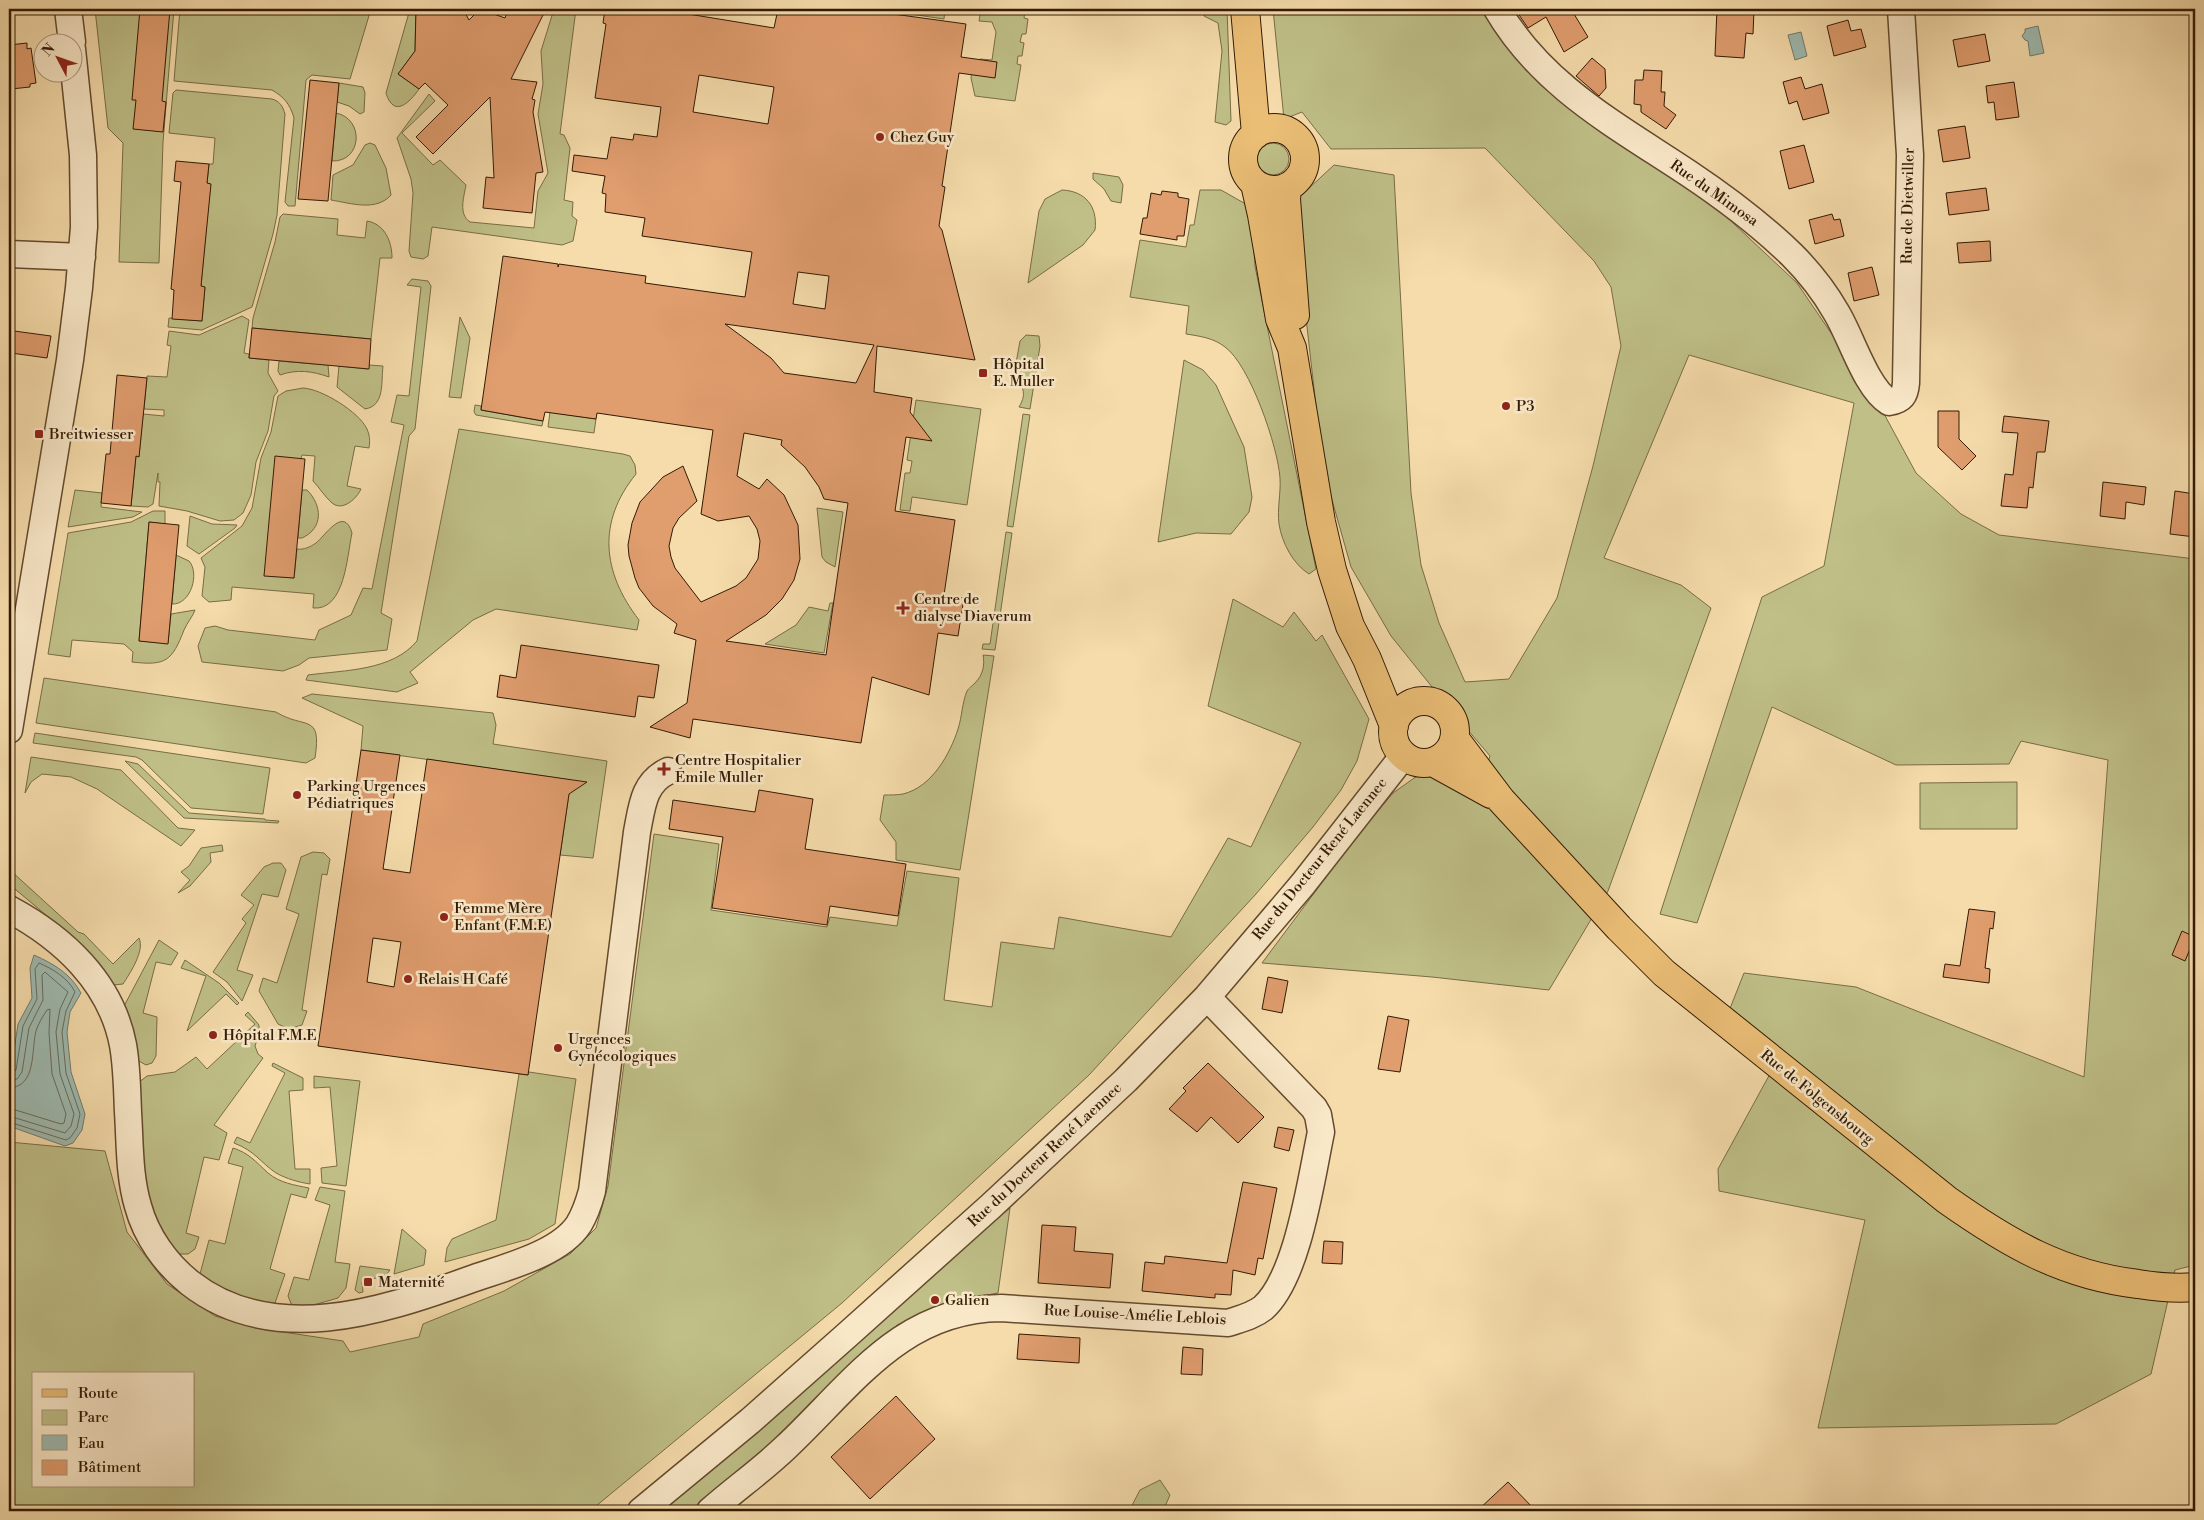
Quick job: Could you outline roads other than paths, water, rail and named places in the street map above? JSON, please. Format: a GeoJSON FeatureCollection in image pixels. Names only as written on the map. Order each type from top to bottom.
{"type":"FeatureCollection","features":[{"type":"Feature","properties":{"kind":"main road"},"geometry":{"type":"LineString","coordinates":[[1244,9],[1267,131]]}},
{"type":"Feature","properties":{"kind":"main road"},"geometry":{"type":"LineString","coordinates":[[1259,9],[1267,131]]}},
{"type":"Feature","properties":{"kind":"main road"},"geometry":{"type":"LineString","coordinates":[[1267,131],[1293,135],[1299,141],[1305,158],[1300,175],[1287,187],[1270,190],[1255,184],[1248,177],[1243,158],[1249,140],[1267,131]]}},
{"type":"Feature","properties":{"kind":"main road"},"geometry":{"type":"LineString","coordinates":[[1255,184],[1280,319],[1292,348],[1321,522],[1332,570],[1350,626],[1367,659],[1394,726]]}},
{"type":"Feature","properties":{"kind":"main road"},"geometry":{"type":"LineString","coordinates":[[1287,187],[1286,198],[1296,319],[1292,348]]}},
{"type":"Feature","properties":{"kind":"main road"},"geometry":{"type":"LineString","coordinates":[[1367,659],[1416,702]]}},
{"type":"Feature","properties":{"kind":"main road"},"geometry":{"type":"LineString","coordinates":[[1429,701],[1441,705],[1450,714],[1455,726],[1455,738],[1450,747],[1433,762],[1413,761],[1397,747],[1394,726],[1398,715],[1406,707],[1416,702],[1429,701]]}},
{"type":"Feature","properties":{"kind":"main road","name":"Rue de Folgensbourg"},"geometry":{"type":"LineString","coordinates":[[1455,738],[1501,800],[1619,928],[1664,973],[1890,1156],[1985,1226],[2040,1258],[2098,1278],[2156,1286],[2195,1287]]}},
{"type":"Feature","properties":{"kind":"main road","name":"Rue de Folgensbourg"},"geometry":{"type":"LineString","coordinates":[[1433,762],[1501,800]]}},
{"type":"Feature","properties":{"kind":"street"},"geometry":{"type":"LineString","coordinates":[[68,9],[71,32]]}},
{"type":"Feature","properties":{"kind":"street","name":"Rue du Mimosa"},"geometry":{"type":"LineString","coordinates":[[1497,9],[1511,32],[1522,45],[1579,101],[1689,173],[1762,227],[1786,250],[1812,278],[1837,312],[1877,392],[1889,402],[1899,400]]}},
{"type":"Feature","properties":{"kind":"street","name":"Rue de Dietwiller"},"geometry":{"type":"LineString","coordinates":[[1899,400],[1905,394],[1906,383],[1910,155],[1901,9]]}},
{"type":"Feature","properties":{"kind":"street"},"geometry":{"type":"LineString","coordinates":[[9,730],[70,360],[82,257],[83,155],[75,82]]}},
{"type":"Feature","properties":{"kind":"street"},"geometry":{"type":"LineString","coordinates":[[9,254],[82,257]]}},
{"type":"Feature","properties":{"kind":"street","name":"Rue du Docteur René Laennec"},"geometry":{"type":"LineString","coordinates":[[641,1511],[750,1421],[991,1206],[1126,1080],[1207,997],[1303,884],[1404,755]]}},
{"type":"Feature","properties":{"kind":"street"},"geometry":{"type":"LineString","coordinates":[[9,909],[66,946],[94,977],[117,1023],[124,1053],[130,1156],[138,1206],[157,1248],[170,1264],[208,1296],[246,1312],[264,1316],[300,1319],[357,1314],[418,1299],[523,1260],[558,1245],[578,1225],[587,1209],[592,1191],[639,823],[650,784],[657,776],[668,771]]}},
{"type":"Feature","properties":{"kind":"street","name":"Rue Louise-Amélie Leblois"},"geometry":{"type":"LineString","coordinates":[[710,1511],[786,1447],[847,1384],[896,1341],[935,1320],[983,1308],[1000,1308],[1228,1322],[1251,1315],[1262,1308],[1274,1296],[1292,1261],[1321,1132],[1318,1115],[1314,1108],[1207,997]]}},
{"type":"Feature","properties":{"kind":"water"},"geometry":{"type":"Polygon","coordinates":[[[2038,26],[2044,53],[2030,56],[2028,41],[2022,36],[2025,29],[2038,26]]]}},
{"type":"Feature","properties":{"kind":"water"},"geometry":{"type":"Polygon","coordinates":[[[1801,32],[1807,56],[1795,60],[1788,35],[1801,32]]]}},
{"type":"Feature","properties":{"kind":"water"},"geometry":{"type":"Polygon","coordinates":[[[34,955],[61,970],[72,980],[81,993],[70,1012],[67,1032],[71,1072],[85,1114],[82,1130],[73,1143],[65,1146],[9,1126],[9,1084],[18,1024],[32,998],[30,968],[34,955]]]}},
{"type":"Feature","properties":{"kind":"place","name":"Chez Guy"},"geometry":{"type":"Point","coordinates":[880,137]}},
{"type":"Feature","properties":{"kind":"place","name":"Hôpital E. Muller"},"geometry":{"type":"Point","coordinates":[983,373]}},
{"type":"Feature","properties":{"kind":"place","name":"P3"},"geometry":{"type":"Point","coordinates":[1506,406]}},
{"type":"Feature","properties":{"kind":"place","name":"Breitwiesser"},"geometry":{"type":"Point","coordinates":[39,434]}},
{"type":"Feature","properties":{"kind":"place","name":"Centre de dialyse Diaverum"},"geometry":{"type":"Point","coordinates":[903,608]}},
{"type":"Feature","properties":{"kind":"place","name":"Centre Hospitalier Émile Muller"},"geometry":{"type":"Point","coordinates":[664,769]}},
{"type":"Feature","properties":{"kind":"place","name":"Parking Urgences Pédiatriques"},"geometry":{"type":"Point","coordinates":[297,795]}},
{"type":"Feature","properties":{"kind":"place","name":"Femme Mère Enfant (F.M.E)"},"geometry":{"type":"Point","coordinates":[444,917]}},
{"type":"Feature","properties":{"kind":"place","name":"Relais H Café"},"geometry":{"type":"Point","coordinates":[408,979]}},
{"type":"Feature","properties":{"kind":"place","name":"Hôpital F.M.E"},"geometry":{"type":"Point","coordinates":[213,1035]}},
{"type":"Feature","properties":{"kind":"place","name":"Urgences Gynécologiques"},"geometry":{"type":"Point","coordinates":[558,1048]}},
{"type":"Feature","properties":{"kind":"place","name":"Maternité"},"geometry":{"type":"Point","coordinates":[368,1282]}},
{"type":"Feature","properties":{"kind":"place","name":"Galien"},"geometry":{"type":"Point","coordinates":[935,1300]}}]}
